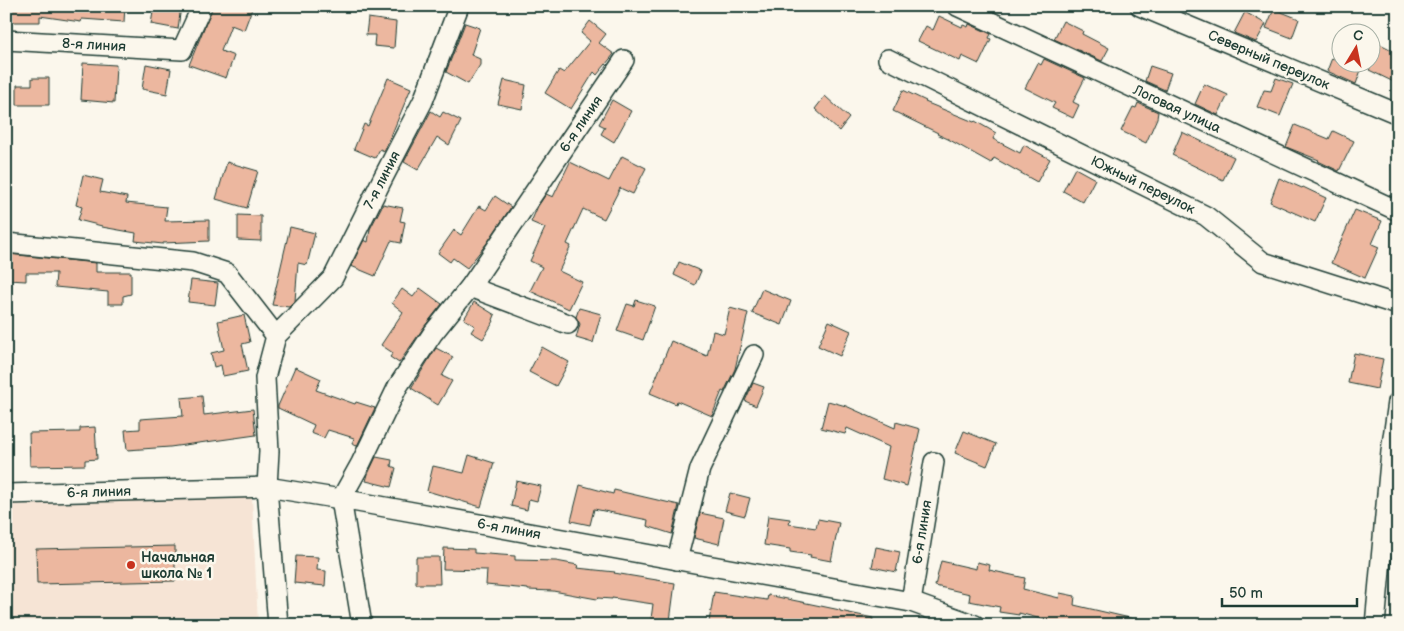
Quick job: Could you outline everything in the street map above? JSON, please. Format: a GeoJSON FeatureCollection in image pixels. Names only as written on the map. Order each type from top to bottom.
{"type":"FeatureCollection","features":[{"type":"Feature","properties":{"kind":"street","name":"8-я линия"},"geometry":{"type":"LineString","coordinates":[[6,40],[182,50],[202,6]]}},
{"type":"Feature","properties":{"kind":"street","name":"7-я линия"},"geometry":{"type":"LineString","coordinates":[[276,336],[333,278],[382,178],[423,101],[459,6]]}},
{"type":"Feature","properties":{"kind":"street","name":"Логовая улица"},"geometry":{"type":"LineString","coordinates":[[957,6],[1398,211]]}},
{"type":"Feature","properties":{"kind":"street","name":"Северный переулок"},"geometry":{"type":"LineString","coordinates":[[1140,6],[1398,114]]}},
{"type":"Feature","properties":{"kind":"street","name":"Южный переулок"},"geometry":{"type":"LineString","coordinates":[[888,59],[1206,216],[1263,262],[1398,305]]}},
{"type":"Feature","properties":{"kind":"street","name":"6-я линия"},"geometry":{"type":"LineString","coordinates":[[341,499],[361,463],[398,386],[433,334],[470,287],[624,60]]}},
{"type":"Feature","properties":{"kind":"street"},"geometry":{"type":"LineString","coordinates":[[6,243],[193,262],[227,273],[276,336],[266,378],[270,451],[267,487],[278,625]]}},
{"type":"Feature","properties":{"kind":"street"},"geometry":{"type":"LineString","coordinates":[[470,287],[568,324]]}},
{"type":"Feature","properties":{"kind":"street"},"geometry":{"type":"LineString","coordinates":[[677,560],[700,469],[754,356]]}},
{"type":"Feature","properties":{"kind":"street"},"geometry":{"type":"LineString","coordinates":[[1375,625],[1391,451],[1398,402]]}},
{"type":"Feature","properties":{"kind":"street","name":"6-я линия"},"geometry":{"type":"LineString","coordinates":[[911,602],[934,462]]}},
{"type":"Feature","properties":{"kind":"street","name":"6-я линия"},"geometry":{"type":"LineString","coordinates":[[6,494],[267,487],[911,602],[975,625]]}},
{"type":"Feature","properties":{"kind":"street"},"geometry":{"type":"LineString","coordinates":[[341,499],[362,625]]}},
{"type":"Feature","properties":{"kind":"shaded area","name":"Начальная школа № 1"},"geometry":{"type":"Polygon","coordinates":[[[252,497],[258,625],[6,625],[6,505],[252,497]]]}},
{"type":"Feature","properties":{"kind":"building"},"geometry":{"type":"Polygon","coordinates":[[[12,6],[125,6],[124,22],[82,19],[81,22],[40,16],[40,22],[12,22],[12,6]]]}},
{"type":"Feature","properties":{"kind":"building"},"geometry":{"type":"Polygon","coordinates":[[[154,6],[181,6],[178,29],[151,24],[154,6]]]}},
{"type":"Feature","properties":{"kind":"building"},"geometry":{"type":"Polygon","coordinates":[[[213,6],[253,6],[244,30],[231,25],[221,51],[234,56],[226,78],[189,65],[213,6]]]}},
{"type":"Feature","properties":{"kind":"building"},"geometry":{"type":"Polygon","coordinates":[[[1274,9],[1299,19],[1292,38],[1266,28],[1274,9]]]}},
{"type":"Feature","properties":{"kind":"building"},"geometry":{"type":"Polygon","coordinates":[[[1245,12],[1266,24],[1256,42],[1234,33],[1245,12]]]}},
{"type":"Feature","properties":{"kind":"building"},"geometry":{"type":"Polygon","coordinates":[[[939,16],[962,27],[963,25],[968,27],[969,24],[991,34],[989,38],[991,39],[979,64],[962,56],[960,61],[918,41],[926,26],[933,30],[939,16]]]}},
{"type":"Feature","properties":{"kind":"building"},"geometry":{"type":"Polygon","coordinates":[[[368,18],[396,22],[394,48],[374,46],[375,35],[366,35],[368,18]]]}},
{"type":"Feature","properties":{"kind":"building"},"geometry":{"type":"Polygon","coordinates":[[[590,21],[606,34],[599,43],[614,54],[597,75],[594,72],[571,109],[545,93],[559,70],[564,73],[590,41],[581,33],[590,21]]]}},
{"type":"Feature","properties":{"kind":"building"},"geometry":{"type":"Polygon","coordinates":[[[1063,21],[1083,31],[1082,34],[1109,48],[1102,61],[1054,39],[1063,21]]]}},
{"type":"Feature","properties":{"kind":"building"},"geometry":{"type":"Polygon","coordinates":[[[465,23],[480,28],[471,55],[480,59],[480,65],[468,84],[446,72],[465,23]]]}},
{"type":"Feature","properties":{"kind":"building"},"geometry":{"type":"Polygon","coordinates":[[[1382,45],[1398,53],[1398,84],[1373,72],[1382,72],[1382,45]]]}},
{"type":"Feature","properties":{"kind":"building"},"geometry":{"type":"Polygon","coordinates":[[[1332,58],[1332,72],[1360,72],[1356,84],[1327,71],[1332,58]]]}},
{"type":"Feature","properties":{"kind":"building"},"geometry":{"type":"Polygon","coordinates":[[[1044,59],[1085,78],[1073,102],[1079,105],[1073,118],[1052,108],[1055,103],[1025,88],[1038,63],[1041,65],[1044,59]]]}},
{"type":"Feature","properties":{"kind":"building"},"geometry":{"type":"Polygon","coordinates":[[[83,63],[116,65],[114,103],[81,100],[83,63]]]}},
{"type":"Feature","properties":{"kind":"building"},"geometry":{"type":"Polygon","coordinates":[[[146,64],[171,69],[167,94],[142,89],[146,64]]]}},
{"type":"Feature","properties":{"kind":"building"},"geometry":{"type":"Polygon","coordinates":[[[1150,66],[1171,73],[1165,90],[1145,81],[1150,66]]]}},
{"type":"Feature","properties":{"kind":"building"},"geometry":{"type":"Polygon","coordinates":[[[32,78],[49,78],[49,105],[17,105],[17,85],[32,85],[32,78]]]}},
{"type":"Feature","properties":{"kind":"building"},"geometry":{"type":"Polygon","coordinates":[[[388,78],[411,88],[384,151],[380,149],[375,158],[354,149],[364,124],[368,126],[388,78]]]}},
{"type":"Feature","properties":{"kind":"building"},"geometry":{"type":"Polygon","coordinates":[[[1276,78],[1293,84],[1280,116],[1257,107],[1264,90],[1271,91],[1276,78]]]}},
{"type":"Feature","properties":{"kind":"building"},"geometry":{"type":"Polygon","coordinates":[[[504,80],[526,85],[522,109],[498,104],[504,80]]]}},
{"type":"Feature","properties":{"kind":"building"},"geometry":{"type":"Polygon","coordinates":[[[1204,84],[1228,95],[1218,115],[1195,104],[1204,84]]]}},
{"type":"Feature","properties":{"kind":"building"},"geometry":{"type":"Polygon","coordinates":[[[903,90],[925,102],[975,121],[996,133],[993,139],[1020,153],[1024,145],[1050,159],[1037,182],[994,158],[991,163],[938,133],[893,111],[903,90]]]}},
{"type":"Feature","properties":{"kind":"building"},"geometry":{"type":"Polygon","coordinates":[[[825,96],[849,118],[839,131],[815,109],[825,96]]]}},
{"type":"Feature","properties":{"kind":"building"},"geometry":{"type":"Polygon","coordinates":[[[612,100],[631,111],[614,142],[601,134],[605,127],[599,124],[612,100]]]}},
{"type":"Feature","properties":{"kind":"building"},"geometry":{"type":"Polygon","coordinates":[[[1138,103],[1158,112],[1146,143],[1121,131],[1133,107],[1136,108],[1138,103]]]}},
{"type":"Feature","properties":{"kind":"building"},"geometry":{"type":"Polygon","coordinates":[[[431,111],[440,117],[443,112],[461,121],[449,145],[437,137],[418,170],[404,162],[431,111]]]}},
{"type":"Feature","properties":{"kind":"building"},"geometry":{"type":"Polygon","coordinates":[[[1295,125],[1329,139],[1333,131],[1354,141],[1339,171],[1319,160],[1286,147],[1295,125]]]}},
{"type":"Feature","properties":{"kind":"building"},"geometry":{"type":"Polygon","coordinates":[[[1182,132],[1234,157],[1223,180],[1172,155],[1182,132]]]}},
{"type":"Feature","properties":{"kind":"building"},"geometry":{"type":"Polygon","coordinates":[[[622,156],[646,168],[633,194],[620,188],[604,219],[583,209],[567,244],[571,246],[559,271],[582,282],[569,309],[530,291],[542,267],[530,261],[545,228],[531,222],[546,194],[553,197],[570,162],[609,181],[622,156]]]}},
{"type":"Feature","properties":{"kind":"building"},"geometry":{"type":"Polygon","coordinates":[[[227,162],[258,171],[247,208],[216,199],[227,162]]]}},
{"type":"Feature","properties":{"kind":"building"},"geometry":{"type":"Polygon","coordinates":[[[1075,168],[1095,179],[1083,202],[1063,191],[1075,168]]]}},
{"type":"Feature","properties":{"kind":"building"},"geometry":{"type":"Polygon","coordinates":[[[83,175],[103,180],[100,192],[127,197],[126,203],[167,207],[165,221],[209,220],[209,241],[163,244],[135,241],[136,233],[102,227],[78,220],[82,207],[76,205],[83,175]]]}},
{"type":"Feature","properties":{"kind":"building"},"geometry":{"type":"Polygon","coordinates":[[[1279,178],[1326,198],[1315,222],[1270,202],[1279,178]]]}},
{"type":"Feature","properties":{"kind":"building"},"geometry":{"type":"Polygon","coordinates":[[[495,196],[511,207],[487,243],[467,268],[453,258],[450,262],[438,253],[454,230],[461,235],[479,206],[486,210],[495,196]]]}},
{"type":"Feature","properties":{"kind":"building"},"geometry":{"type":"Polygon","coordinates":[[[383,204],[403,208],[400,221],[405,222],[401,243],[391,241],[375,276],[351,266],[364,240],[368,242],[370,229],[383,204]]]}},
{"type":"Feature","properties":{"kind":"building"},"geometry":{"type":"Polygon","coordinates":[[[1355,210],[1382,221],[1372,244],[1379,247],[1365,278],[1331,263],[1355,210]]]}},
{"type":"Feature","properties":{"kind":"building"},"geometry":{"type":"Polygon","coordinates":[[[238,215],[261,216],[261,241],[238,240],[238,215]]]}},
{"type":"Feature","properties":{"kind":"building"},"geometry":{"type":"Polygon","coordinates":[[[290,227],[315,233],[307,265],[298,263],[295,301],[289,307],[272,305],[290,227]]]}},
{"type":"Feature","properties":{"kind":"building"},"geometry":{"type":"Polygon","coordinates":[[[8,254],[96,263],[96,272],[131,272],[131,294],[123,296],[123,304],[108,304],[108,292],[55,287],[56,273],[26,273],[26,281],[7,280],[8,254]]]}},
{"type":"Feature","properties":{"kind":"building"},"geometry":{"type":"Polygon","coordinates":[[[679,262],[701,271],[695,285],[674,275],[679,262]]]}},
{"type":"Feature","properties":{"kind":"building"},"geometry":{"type":"Polygon","coordinates":[[[191,280],[218,283],[215,305],[188,302],[191,280]]]}},
{"type":"Feature","properties":{"kind":"building"},"geometry":{"type":"Polygon","coordinates":[[[420,288],[442,304],[399,363],[390,357],[393,353],[381,345],[403,312],[392,303],[402,289],[413,297],[420,288]]]}},
{"type":"Feature","properties":{"kind":"building"},"geometry":{"type":"Polygon","coordinates":[[[762,289],[791,301],[782,325],[752,313],[762,289]]]}},
{"type":"Feature","properties":{"kind":"building"},"geometry":{"type":"Polygon","coordinates":[[[636,300],[655,306],[643,340],[617,331],[627,304],[634,306],[636,300]]]}},
{"type":"Feature","properties":{"kind":"building"},"geometry":{"type":"Polygon","coordinates":[[[474,302],[495,315],[494,321],[483,339],[471,332],[475,326],[464,319],[474,302]]]}},
{"type":"Feature","properties":{"kind":"building"},"geometry":{"type":"Polygon","coordinates":[[[579,308],[601,314],[593,343],[576,338],[580,324],[576,317],[579,308]]]}},
{"type":"Feature","properties":{"kind":"building"},"geometry":{"type":"Polygon","coordinates":[[[730,308],[748,313],[735,369],[724,392],[722,391],[712,416],[677,401],[676,404],[650,393],[671,341],[707,356],[713,331],[724,334],[730,308]]]}},
{"type":"Feature","properties":{"kind":"building"},"geometry":{"type":"Polygon","coordinates":[[[244,315],[250,342],[242,344],[248,371],[223,376],[221,365],[214,367],[211,353],[224,350],[218,321],[244,315]]]}},
{"type":"Feature","properties":{"kind":"building"},"geometry":{"type":"Polygon","coordinates":[[[829,321],[851,331],[840,356],[818,346],[829,321]]]}},
{"type":"Feature","properties":{"kind":"building"},"geometry":{"type":"Polygon","coordinates":[[[542,347],[569,362],[556,386],[529,372],[542,347]]]}},
{"type":"Feature","properties":{"kind":"building"},"geometry":{"type":"Polygon","coordinates":[[[436,348],[453,357],[442,376],[452,381],[438,405],[411,388],[436,348]]]}},
{"type":"Feature","properties":{"kind":"building"},"geometry":{"type":"Polygon","coordinates":[[[1354,353],[1383,359],[1377,389],[1348,383],[1354,353]]]}},
{"type":"Feature","properties":{"kind":"building"},"geometry":{"type":"Polygon","coordinates":[[[295,367],[321,379],[316,390],[355,404],[356,402],[375,408],[357,446],[352,444],[354,438],[328,430],[324,438],[311,433],[314,425],[278,408],[295,367]]]}},
{"type":"Feature","properties":{"kind":"building"},"geometry":{"type":"Polygon","coordinates":[[[753,383],[764,387],[756,406],[745,401],[753,383]]]}},
{"type":"Feature","properties":{"kind":"building"},"geometry":{"type":"Polygon","coordinates":[[[202,396],[204,415],[253,409],[256,435],[170,447],[127,450],[125,430],[140,429],[140,419],[183,416],[181,398],[202,396]]]}},
{"type":"Feature","properties":{"kind":"building"},"geometry":{"type":"Polygon","coordinates":[[[828,401],[846,406],[895,428],[896,422],[920,429],[907,486],[882,479],[889,447],[847,428],[845,434],[821,428],[828,401]]]}},
{"type":"Feature","properties":{"kind":"building"},"geometry":{"type":"Polygon","coordinates":[[[95,427],[97,459],[85,460],[85,465],[30,466],[29,433],[80,432],[80,428],[95,427]]]}},
{"type":"Feature","properties":{"kind":"building"},"geometry":{"type":"Polygon","coordinates":[[[964,431],[996,444],[987,466],[955,453],[964,431]]]}},
{"type":"Feature","properties":{"kind":"building"},"geometry":{"type":"Polygon","coordinates":[[[469,455],[494,463],[481,507],[427,491],[433,466],[464,473],[469,455]]]}},
{"type":"Feature","properties":{"kind":"building"},"geometry":{"type":"Polygon","coordinates":[[[376,457],[392,460],[391,466],[396,468],[391,487],[366,481],[376,457]]]}},
{"type":"Feature","properties":{"kind":"building"},"geometry":{"type":"Polygon","coordinates":[[[516,481],[541,486],[537,501],[529,499],[527,510],[511,506],[516,481]]]}},
{"type":"Feature","properties":{"kind":"building"},"geometry":{"type":"Polygon","coordinates":[[[580,485],[613,494],[614,490],[679,505],[672,534],[647,526],[648,520],[594,509],[590,525],[571,521],[580,485]]]}},
{"type":"Feature","properties":{"kind":"building"},"geometry":{"type":"Polygon","coordinates":[[[730,493],[750,498],[745,516],[725,511],[730,493]]]}},
{"type":"Feature","properties":{"kind":"building"},"geometry":{"type":"Polygon","coordinates":[[[700,513],[724,518],[719,544],[694,538],[700,513]]]}},
{"type":"Feature","properties":{"kind":"building"},"geometry":{"type":"Polygon","coordinates":[[[768,516],[790,519],[789,524],[816,528],[818,519],[839,523],[831,561],[810,557],[811,555],[790,552],[790,549],[764,545],[768,516]]]}},
{"type":"Feature","properties":{"kind":"building"},"geometry":{"type":"Polygon","coordinates":[[[175,546],[175,581],[37,584],[36,549],[175,546]]]}},
{"type":"Feature","properties":{"kind":"building"},"geometry":{"type":"Polygon","coordinates":[[[876,547],[900,552],[896,572],[872,567],[876,547]]]}},
{"type":"Feature","properties":{"kind":"building"},"geometry":{"type":"Polygon","coordinates":[[[444,548],[474,549],[474,553],[515,556],[515,560],[556,561],[578,565],[577,568],[615,572],[675,583],[670,621],[651,619],[653,604],[612,598],[597,599],[553,591],[486,585],[487,570],[443,569],[444,548]]]}},
{"type":"Feature","properties":{"kind":"building"},"geometry":{"type":"Polygon","coordinates":[[[296,556],[318,557],[317,570],[326,571],[325,586],[294,583],[296,556]]]}},
{"type":"Feature","properties":{"kind":"building"},"geometry":{"type":"Polygon","coordinates":[[[416,557],[439,557],[440,584],[416,584],[416,557]]]}},
{"type":"Feature","properties":{"kind":"building"},"geometry":{"type":"Polygon","coordinates":[[[941,561],[976,569],[977,562],[990,565],[989,570],[1025,578],[1023,589],[1059,598],[1060,593],[1075,596],[1074,605],[1134,619],[1133,625],[1064,625],[1019,613],[1019,615],[999,612],[1000,607],[969,601],[970,594],[935,586],[941,561]]]}},
{"type":"Feature","properties":{"kind":"building"},"geometry":{"type":"Polygon","coordinates":[[[714,592],[767,600],[768,595],[840,610],[873,618],[872,625],[726,625],[709,622],[714,592]]]}},
{"type":"Feature","properties":{"kind":"place","name":"Начальная школа № 1"},"geometry":{"type":"Point","coordinates":[131,565]}}]}
